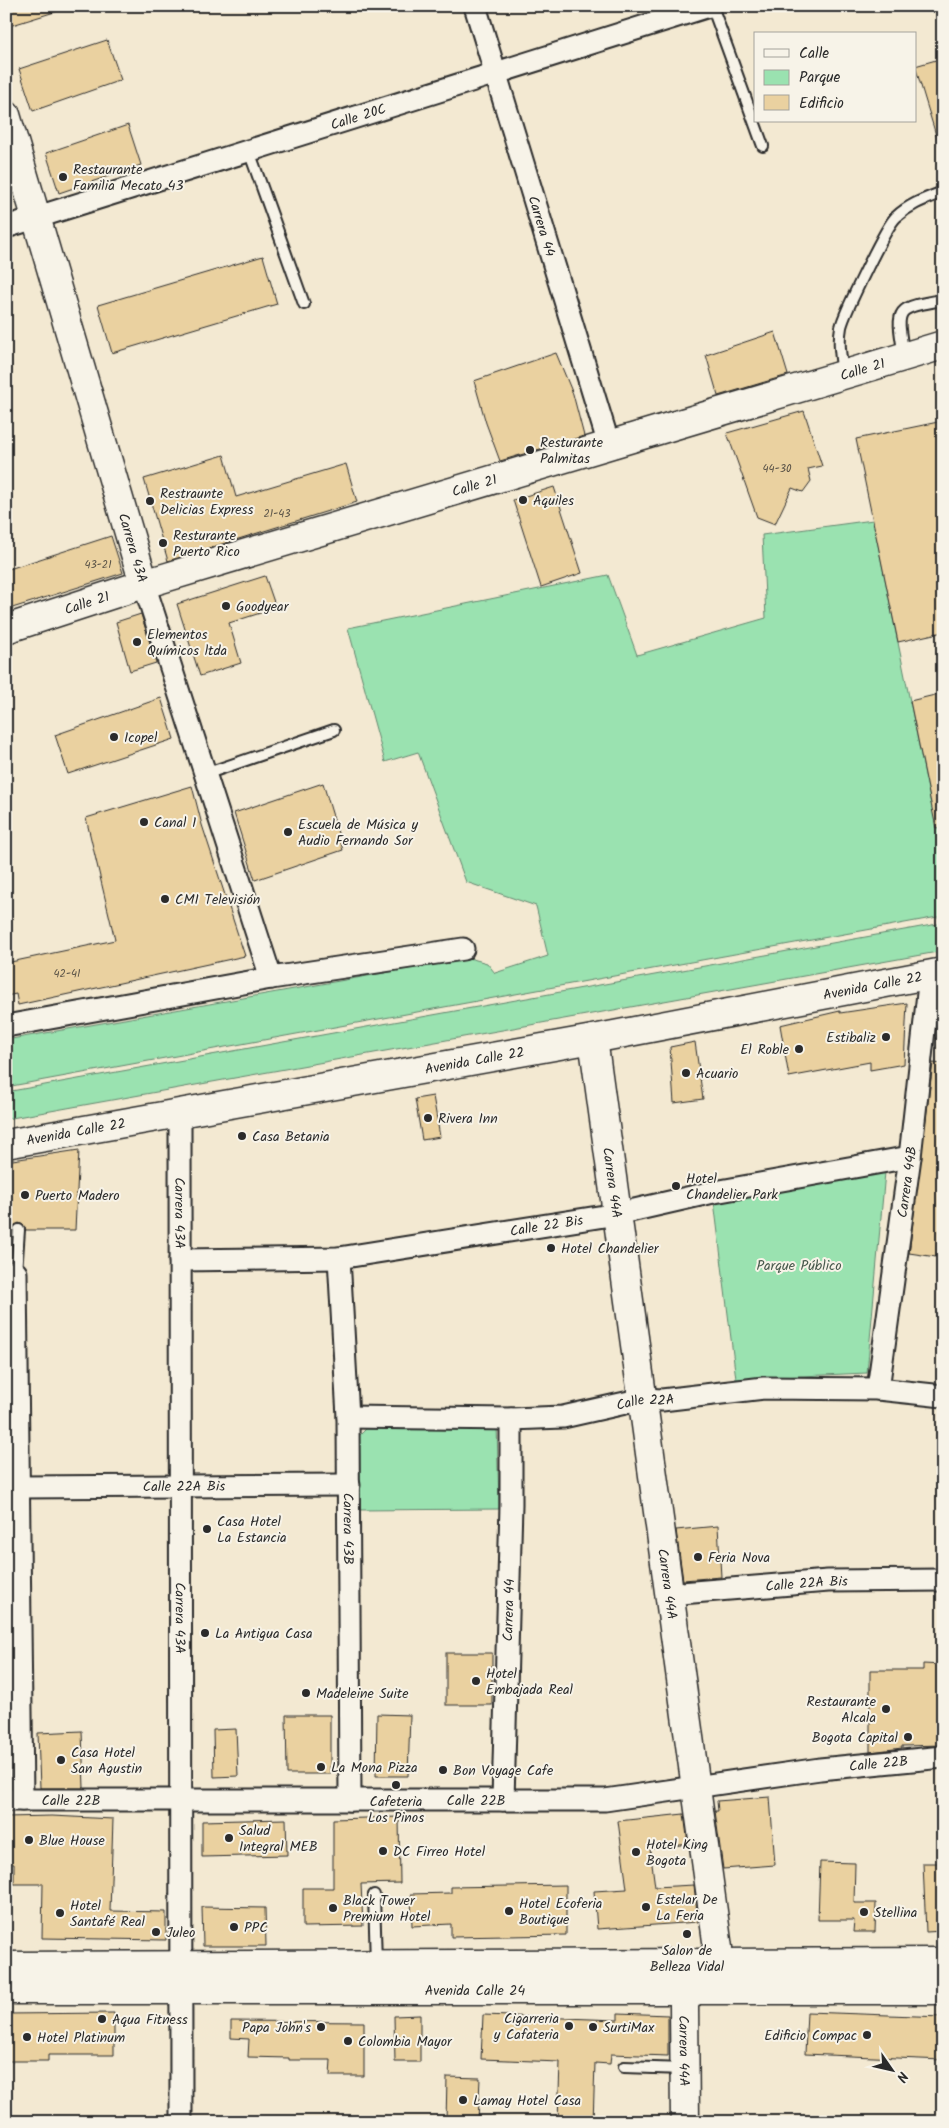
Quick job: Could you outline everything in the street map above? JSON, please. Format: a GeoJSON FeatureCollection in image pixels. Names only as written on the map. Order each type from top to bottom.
{"type":"FeatureCollection","features":[{"type":"Feature","properties":{"kind":"street","name":"Carrera 44"},"geometry":{"type":"LineString","coordinates":[[475,6],[609,445]]}},
{"type":"Feature","properties":{"kind":"street","name":"Calle 20C"},"geometry":{"type":"LineString","coordinates":[[6,227],[495,72],[711,6]]}},
{"type":"Feature","properties":{"kind":"street","name":"Carrera 43A"},"geometry":{"type":"LineString","coordinates":[[6,115],[144,584],[270,978]]}},
{"type":"Feature","properties":{"kind":"street","name":"Calle 21"},"geometry":{"type":"LineString","coordinates":[[6,629],[144,584],[943,345]]}},
{"type":"Feature","properties":{"kind":"street"},"geometry":{"type":"LineString","coordinates":[[6,1026],[270,978],[463,950]]}},
{"type":"Feature","properties":{"kind":"street","name":"Avenida Calle 22"},"geometry":{"type":"LineString","coordinates":[[6,1144],[55,1140],[180,1114],[936,974]]}},
{"type":"Feature","properties":{"kind":"street","name":"Carrera 44B"},"geometry":{"type":"LineString","coordinates":[[878,1389],[936,974]]}},
{"type":"Feature","properties":{"kind":"street","name":"Carrera 44A"},"geometry":{"type":"LineString","coordinates":[[593,1039],[718,1948],[684,2003],[685,2122]]}},
{"type":"Feature","properties":{"kind":"street","name":"Carrera 43A"},"geometry":{"type":"LineString","coordinates":[[180,1114],[181,2122]]}},
{"type":"Feature","properties":{"kind":"street","name":"Calle 22 Bis"},"geometry":{"type":"LineString","coordinates":[[180,1260],[339,1258],[617,1214],[709,1193],[910,1157]]}},
{"type":"Feature","properties":{"kind":"street","name":"Carrera 43B"},"geometry":{"type":"LineString","coordinates":[[339,1258],[348,1417],[350,1800]]}},
{"type":"Feature","properties":{"kind":"street"},"geometry":{"type":"LineString","coordinates":[[11,1273],[19,1487],[14,1800]]}},
{"type":"Feature","properties":{"kind":"street","name":"Calle 22A"},"geometry":{"type":"LineString","coordinates":[[348,1417],[563,1418],[643,1399],[662,1400],[764,1388],[878,1389],[943,1396]]}},
{"type":"Feature","properties":{"kind":"street","name":"Carrera 44"},"geometry":{"type":"LineString","coordinates":[[503,1800],[511,1505],[511,1419]]}},
{"type":"Feature","properties":{"kind":"street","name":"Calle 22A Bis"},"geometry":{"type":"LineString","coordinates":[[19,1487],[349,1486]]}},
{"type":"Feature","properties":{"kind":"street","name":"Calle 22A Bis"},"geometry":{"type":"LineString","coordinates":[[669,1594],[828,1581],[943,1580]]}},
{"type":"Feature","properties":{"kind":"street","name":"Calle 22B"},"geometry":{"type":"LineString","coordinates":[[14,1800],[605,1800],[820,1769],[943,1757]]}},
{"type":"Feature","properties":{"kind":"street","name":"Avenida Calle 24"},"geometry":{"type":"LineString","coordinates":[[6,1990],[376,1965],[943,1962]]}},
{"type":"Feature","properties":{"kind":"street","name":"Avenida Calle 24"},"geometry":{"type":"LineString","coordinates":[[6,1966],[181,1977],[693,1989],[943,1990]]}},
{"type":"Feature","properties":{"kind":"lane"},"geometry":{"type":"LineString","coordinates":[[711,6],[754,122]]}},
{"type":"Feature","properties":{"kind":"lane"},"geometry":{"type":"LineString","coordinates":[[754,122],[763,146]]}},
{"type":"Feature","properties":{"kind":"lane"},"geometry":{"type":"LineString","coordinates":[[249,151],[304,304]]}},
{"type":"Feature","properties":{"kind":"lane"},"geometry":{"type":"LineString","coordinates":[[843,375],[840,344],[841,325],[882,239],[894,219],[912,204],[943,192]]}},
{"type":"Feature","properties":{"kind":"lane"},"geometry":{"type":"LineString","coordinates":[[904,356],[899,318],[902,311],[909,305],[943,300]]}},
{"type":"Feature","properties":{"kind":"lane"},"geometry":{"type":"LineString","coordinates":[[205,774],[334,730]]}},
{"type":"Feature","properties":{"kind":"lane"},"geometry":{"type":"LineString","coordinates":[[11,1273],[19,1230]]}},
{"type":"Feature","properties":{"kind":"lane"},"geometry":{"type":"LineString","coordinates":[[374,1896],[376,1965]]}},
{"type":"Feature","properties":{"kind":"lane"},"geometry":{"type":"LineString","coordinates":[[624,2067],[685,2069]]}},
{"type":"Feature","properties":{"kind":"green space"},"geometry":{"type":"Polygon","coordinates":[[[873,520],[931,804],[943,802],[943,916],[6,1087],[6,1040],[469,958],[487,963],[495,973],[548,956],[536,906],[466,882],[418,752],[385,762],[348,628],[608,575],[637,655],[766,618],[762,535],[873,520]]]}},
{"type":"Feature","properties":{"kind":"green space"},"geometry":{"type":"Polygon","coordinates":[[[943,923],[943,951],[6,1119],[6,1092],[943,923]]]}},
{"type":"Feature","properties":{"kind":"green space","name":"Parque Público"},"geometry":{"type":"Polygon","coordinates":[[[885,1172],[867,1373],[736,1379],[714,1201],[885,1172]]]}},
{"type":"Feature","properties":{"kind":"green space"},"geometry":{"type":"Polygon","coordinates":[[[497,1424],[499,1509],[358,1510],[357,1438],[366,1429],[497,1424]]]}},
{"type":"Feature","properties":{"kind":"building"},"geometry":{"type":"Polygon","coordinates":[[[6,6],[61,6],[61,10],[6,27],[6,6]]]}},
{"type":"Feature","properties":{"kind":"building"},"geometry":{"type":"Polygon","coordinates":[[[107,40],[121,80],[33,111],[19,69],[107,40]]]}},
{"type":"Feature","properties":{"kind":"building"},"geometry":{"type":"Polygon","coordinates":[[[943,58],[943,145],[939,145],[916,66],[943,58]]]}},
{"type":"Feature","properties":{"kind":"building"},"geometry":{"type":"Polygon","coordinates":[[[128,125],[141,165],[59,193],[46,153],[128,125]]]}},
{"type":"Feature","properties":{"kind":"building"},"geometry":{"type":"Polygon","coordinates":[[[263,256],[277,304],[112,353],[98,305],[263,256]]]}},
{"type":"Feature","properties":{"kind":"building"},"geometry":{"type":"Polygon","coordinates":[[[775,332],[788,375],[718,396],[706,355],[775,332]]]}},
{"type":"Feature","properties":{"kind":"building"},"geometry":{"type":"Polygon","coordinates":[[[556,353],[573,394],[584,436],[500,461],[486,423],[474,381],[556,353]]]}},
{"type":"Feature","properties":{"kind":"building"},"geometry":{"type":"Polygon","coordinates":[[[804,411],[822,466],[808,469],[811,481],[803,492],[792,488],[775,524],[757,517],[727,433],[804,411]]]}},
{"type":"Feature","properties":{"kind":"building"},"geometry":{"type":"Polygon","coordinates":[[[943,421],[943,632],[898,642],[856,439],[943,421]]]}},
{"type":"Feature","properties":{"kind":"building"},"geometry":{"type":"Polygon","coordinates":[[[224,455],[236,497],[346,464],[357,502],[168,561],[144,479],[224,455]]]}},
{"type":"Feature","properties":{"kind":"building"},"geometry":{"type":"Polygon","coordinates":[[[554,487],[582,573],[541,587],[513,500],[554,487]]]}},
{"type":"Feature","properties":{"kind":"building"},"geometry":{"type":"Polygon","coordinates":[[[111,536],[123,573],[6,610],[6,570],[111,536]]]}},
{"type":"Feature","properties":{"kind":"building","name":"Goodyear"},"geometry":{"type":"Polygon","coordinates":[[[265,576],[276,608],[229,623],[241,663],[200,676],[177,604],[265,576]]]}},
{"type":"Feature","properties":{"kind":"building"},"geometry":{"type":"Polygon","coordinates":[[[141,614],[156,663],[130,671],[116,622],[141,614]]]}},
{"type":"Feature","properties":{"kind":"building"},"geometry":{"type":"Polygon","coordinates":[[[943,693],[943,827],[936,828],[910,701],[943,693]]]}},
{"type":"Feature","properties":{"kind":"building","name":"Icopel"},"geometry":{"type":"Polygon","coordinates":[[[161,698],[174,739],[68,774],[55,735],[161,698]]]}},
{"type":"Feature","properties":{"kind":"building","name":"Escuela de Música y Audio Fernando Sor"},"geometry":{"type":"Polygon","coordinates":[[[323,783],[343,850],[255,880],[234,813],[323,783]]]}},
{"type":"Feature","properties":{"kind":"building","name":"CMI Televisión"},"geometry":{"type":"Polygon","coordinates":[[[192,786],[202,825],[245,956],[18,1005],[16,994],[6,996],[6,963],[115,940],[86,818],[192,786]]]}},
{"type":"Feature","properties":{"kind":"building"},"geometry":{"type":"Polygon","coordinates":[[[907,1003],[904,1064],[870,1070],[870,1062],[789,1077],[780,1025],[840,1011],[840,1013],[907,1003]]]}},
{"type":"Feature","properties":{"kind":"building","name":"Acuario"},"geometry":{"type":"Polygon","coordinates":[[[695,1042],[703,1099],[674,1103],[670,1047],[695,1042]]]}},
{"type":"Feature","properties":{"kind":"building"},"geometry":{"type":"Polygon","coordinates":[[[933,1063],[943,1064],[943,1258],[909,1253],[933,1063]]]}},
{"type":"Feature","properties":{"kind":"building","name":"Rivera Inn"},"geometry":{"type":"Polygon","coordinates":[[[433,1096],[440,1137],[422,1140],[415,1099],[433,1096]]]}},
{"type":"Feature","properties":{"kind":"building"},"geometry":{"type":"Polygon","coordinates":[[[79,1150],[75,1230],[26,1230],[19,1223],[12,1230],[6,1231],[6,1161],[79,1150]]]}},
{"type":"Feature","properties":{"kind":"building","name":"Feria Nova"},"geometry":{"type":"Polygon","coordinates":[[[718,1526],[721,1577],[683,1580],[676,1530],[718,1526]]]}},
{"type":"Feature","properties":{"kind":"building"},"geometry":{"type":"Polygon","coordinates":[[[446,1653],[492,1653],[492,1705],[446,1705],[446,1653]]]}},
{"type":"Feature","properties":{"kind":"building"},"geometry":{"type":"Polygon","coordinates":[[[923,1664],[943,1665],[943,1745],[902,1746],[902,1748],[870,1752],[870,1670],[923,1670],[923,1664]]]}},
{"type":"Feature","properties":{"kind":"building"},"geometry":{"type":"Polygon","coordinates":[[[377,1714],[410,1715],[408,1776],[376,1776],[377,1714]]]}},
{"type":"Feature","properties":{"kind":"building"},"geometry":{"type":"Polygon","coordinates":[[[286,1715],[330,1715],[330,1774],[287,1774],[286,1715]]]}},
{"type":"Feature","properties":{"kind":"building"},"geometry":{"type":"Polygon","coordinates":[[[236,1729],[238,1776],[214,1777],[213,1730],[236,1729]]]}},
{"type":"Feature","properties":{"kind":"building","name":"Casa Hotel San Agustin"},"geometry":{"type":"Polygon","coordinates":[[[82,1731],[84,1788],[40,1788],[38,1733],[82,1731]]]}},
{"type":"Feature","properties":{"kind":"building"},"geometry":{"type":"Polygon","coordinates":[[[770,1797],[775,1865],[723,1869],[715,1811],[718,1811],[717,1801],[770,1797]]]}},
{"type":"Feature","properties":{"kind":"building"},"geometry":{"type":"Polygon","coordinates":[[[684,1814],[688,1844],[650,1849],[655,1887],[694,1885],[698,1922],[597,1929],[594,1891],[627,1889],[618,1821],[684,1814]]]}},
{"type":"Feature","properties":{"kind":"building"},"geometry":{"type":"Polygon","coordinates":[[[52,1816],[113,1819],[110,1911],[166,1912],[166,1940],[42,1938],[43,1884],[14,1884],[14,1864],[6,1864],[6,1817],[52,1816]]]}},
{"type":"Feature","properties":{"kind":"building"},"geometry":{"type":"Polygon","coordinates":[[[399,1817],[400,1883],[361,1884],[363,1926],[303,1927],[303,1888],[333,1888],[333,1819],[399,1817]]]}},
{"type":"Feature","properties":{"kind":"building","name":"Salud Integral MEB"},"geometry":{"type":"Polygon","coordinates":[[[286,1819],[287,1855],[202,1857],[202,1821],[286,1819]]]}},
{"type":"Feature","properties":{"kind":"building"},"geometry":{"type":"Polygon","coordinates":[[[820,1862],[855,1863],[854,1903],[876,1903],[875,1932],[853,1932],[854,1920],[818,1920],[820,1862]]]}},
{"type":"Feature","properties":{"kind":"building"},"geometry":{"type":"Polygon","coordinates":[[[923,1863],[943,1863],[943,1931],[926,1932],[923,1863]]]}},
{"type":"Feature","properties":{"kind":"building","name":"Hotel Ecoferia Boutique"},"geometry":{"type":"Polygon","coordinates":[[[566,1885],[566,1935],[451,1937],[451,1924],[412,1926],[411,1894],[451,1893],[451,1887],[566,1885]]]}},
{"type":"Feature","properties":{"kind":"building","name":"PPC"},"geometry":{"type":"Polygon","coordinates":[[[202,1907],[265,1908],[266,1946],[203,1946],[202,1907]]]}},
{"type":"Feature","properties":{"kind":"building","name":"Edificio Compac"},"geometry":{"type":"Polygon","coordinates":[[[807,2012],[943,2017],[943,2060],[805,2054],[807,2012]]]}},
{"type":"Feature","properties":{"kind":"building"},"geometry":{"type":"Polygon","coordinates":[[[114,2013],[114,2055],[48,2055],[48,2061],[6,2061],[6,2014],[114,2013]]]}},
{"type":"Feature","properties":{"kind":"building"},"geometry":{"type":"Polygon","coordinates":[[[618,2013],[668,2015],[668,2056],[611,2054],[610,2064],[595,2063],[593,2122],[558,2122],[560,2062],[481,2059],[483,2015],[618,2020],[618,2013]]]}},
{"type":"Feature","properties":{"kind":"building"},"geometry":{"type":"Polygon","coordinates":[[[420,2015],[420,2062],[395,2062],[394,2016],[420,2015]]]}},
{"type":"Feature","properties":{"kind":"building"},"geometry":{"type":"Polygon","coordinates":[[[231,2021],[364,2022],[364,2076],[330,2076],[331,2060],[289,2060],[289,2058],[248,2057],[249,2039],[231,2038],[231,2021]]]}},
{"type":"Feature","properties":{"kind":"building","name":"Lamay Hotel Casa"},"geometry":{"type":"Polygon","coordinates":[[[447,2077],[480,2078],[478,2122],[446,2122],[447,2077]]]}},
{"type":"Feature","properties":{"kind":"place","name":"Restaurante Familia Mecato 43"},"geometry":{"type":"Point","coordinates":[63,177]}},
{"type":"Feature","properties":{"kind":"place","name":"Resturante Palmitas"},"geometry":{"type":"Point","coordinates":[530,450]}},
{"type":"Feature","properties":{"kind":"place","name":"Aquiles"},"geometry":{"type":"Point","coordinates":[523,500]}},
{"type":"Feature","properties":{"kind":"place","name":"Restraunte Delicias Express"},"geometry":{"type":"Point","coordinates":[150,501]}},
{"type":"Feature","properties":{"kind":"place","name":"Resturante Puerto Rico"},"geometry":{"type":"Point","coordinates":[163,543]}},
{"type":"Feature","properties":{"kind":"place","name":"Goodyear"},"geometry":{"type":"Point","coordinates":[226,606]}},
{"type":"Feature","properties":{"kind":"place","name":"Elementos Químicos ltda"},"geometry":{"type":"Point","coordinates":[137,642]}},
{"type":"Feature","properties":{"kind":"place","name":"Icopel"},"geometry":{"type":"Point","coordinates":[114,737]}},
{"type":"Feature","properties":{"kind":"place","name":"Canal 1"},"geometry":{"type":"Point","coordinates":[144,822]}},
{"type":"Feature","properties":{"kind":"place","name":"Escuela de Música y Audio Fernando Sor"},"geometry":{"type":"Point","coordinates":[288,832]}},
{"type":"Feature","properties":{"kind":"place","name":"CMI Televisión"},"geometry":{"type":"Point","coordinates":[165,899]}},
{"type":"Feature","properties":{"kind":"place","name":"Estibaliz"},"geometry":{"type":"Point","coordinates":[886,1037]}},
{"type":"Feature","properties":{"kind":"place","name":"El Roble"},"geometry":{"type":"Point","coordinates":[799,1049]}},
{"type":"Feature","properties":{"kind":"place","name":"Acuario"},"geometry":{"type":"Point","coordinates":[686,1073]}},
{"type":"Feature","properties":{"kind":"place","name":"Rivera Inn"},"geometry":{"type":"Point","coordinates":[428,1118]}},
{"type":"Feature","properties":{"kind":"place","name":"Casa Betania"},"geometry":{"type":"Point","coordinates":[242,1136]}},
{"type":"Feature","properties":{"kind":"place","name":"Hotel Chandelier Park"},"geometry":{"type":"Point","coordinates":[676,1186]}},
{"type":"Feature","properties":{"kind":"place","name":"Puerto Madero"},"geometry":{"type":"Point","coordinates":[25,1195]}},
{"type":"Feature","properties":{"kind":"place","name":"Hotel Chandelier"},"geometry":{"type":"Point","coordinates":[551,1248]}},
{"type":"Feature","properties":{"kind":"place","name":"Casa Hotel La Estancia"},"geometry":{"type":"Point","coordinates":[207,1529]}},
{"type":"Feature","properties":{"kind":"place","name":"Feria Nova"},"geometry":{"type":"Point","coordinates":[698,1557]}},
{"type":"Feature","properties":{"kind":"place","name":"La Antigua Casa"},"geometry":{"type":"Point","coordinates":[205,1633]}},
{"type":"Feature","properties":{"kind":"place","name":"Hotel Embajada Real"},"geometry":{"type":"Point","coordinates":[476,1681]}},
{"type":"Feature","properties":{"kind":"place","name":"Madeleine Suite"},"geometry":{"type":"Point","coordinates":[306,1693]}},
{"type":"Feature","properties":{"kind":"place","name":"Restaurante Alcala"},"geometry":{"type":"Point","coordinates":[886,1709]}},
{"type":"Feature","properties":{"kind":"place","name":"Bogota Capital"},"geometry":{"type":"Point","coordinates":[908,1737]}},
{"type":"Feature","properties":{"kind":"place","name":"Casa Hotel San Agustin"},"geometry":{"type":"Point","coordinates":[61,1760]}},
{"type":"Feature","properties":{"kind":"place","name":"La Mona Pizza"},"geometry":{"type":"Point","coordinates":[321,1767]}},
{"type":"Feature","properties":{"kind":"place","name":"Bon Voyage Cafe"},"geometry":{"type":"Point","coordinates":[443,1770]}},
{"type":"Feature","properties":{"kind":"place","name":"Cafeteria Los Pinos"},"geometry":{"type":"Point","coordinates":[396,1785]}},
{"type":"Feature","properties":{"kind":"place","name":"Salud Integral MEB"},"geometry":{"type":"Point","coordinates":[229,1838]}},
{"type":"Feature","properties":{"kind":"place","name":"Blue House"},"geometry":{"type":"Point","coordinates":[29,1840]}},
{"type":"Feature","properties":{"kind":"place","name":"DC Firreo Hotel"},"geometry":{"type":"Point","coordinates":[383,1851]}},
{"type":"Feature","properties":{"kind":"place","name":"Hotel King Bogota"},"geometry":{"type":"Point","coordinates":[636,1852]}},
{"type":"Feature","properties":{"kind":"place","name":"Estelar De La Feria"},"geometry":{"type":"Point","coordinates":[646,1907]}},
{"type":"Feature","properties":{"kind":"place","name":"Black Tower Premium Hotel"},"geometry":{"type":"Point","coordinates":[333,1908]}},
{"type":"Feature","properties":{"kind":"place","name":"Hotel Ecoferia Boutique"},"geometry":{"type":"Point","coordinates":[509,1911]}},
{"type":"Feature","properties":{"kind":"place","name":"Stellina"},"geometry":{"type":"Point","coordinates":[864,1912]}},
{"type":"Feature","properties":{"kind":"place","name":"Hotel Santafé Real"},"geometry":{"type":"Point","coordinates":[60,1913]}},
{"type":"Feature","properties":{"kind":"place","name":"PPC"},"geometry":{"type":"Point","coordinates":[234,1927]}},
{"type":"Feature","properties":{"kind":"place","name":"Juleo"},"geometry":{"type":"Point","coordinates":[156,1932]}},
{"type":"Feature","properties":{"kind":"place","name":"Salon de Belleza Vidal"},"geometry":{"type":"Point","coordinates":[687,1934]}},
{"type":"Feature","properties":{"kind":"place","name":"Aqua Fitness"},"geometry":{"type":"Point","coordinates":[102,2019]}},
{"type":"Feature","properties":{"kind":"place","name":"Cigarreria y Cafateria"},"geometry":{"type":"Point","coordinates":[569,2026]}},
{"type":"Feature","properties":{"kind":"place","name":"Papa John's"},"geometry":{"type":"Point","coordinates":[321,2027]}},
{"type":"Feature","properties":{"kind":"place","name":"SurtiMax"},"geometry":{"type":"Point","coordinates":[593,2027]}},
{"type":"Feature","properties":{"kind":"place","name":"Edificio Compac"},"geometry":{"type":"Point","coordinates":[867,2035]}},
{"type":"Feature","properties":{"kind":"place","name":"Hotel Platinum"},"geometry":{"type":"Point","coordinates":[27,2037]}},
{"type":"Feature","properties":{"kind":"place","name":"Colombia Mayor"},"geometry":{"type":"Point","coordinates":[348,2041]}},
{"type":"Feature","properties":{"kind":"place","name":"Lamay Hotel Casa"},"geometry":{"type":"Point","coordinates":[463,2100]}}]}
